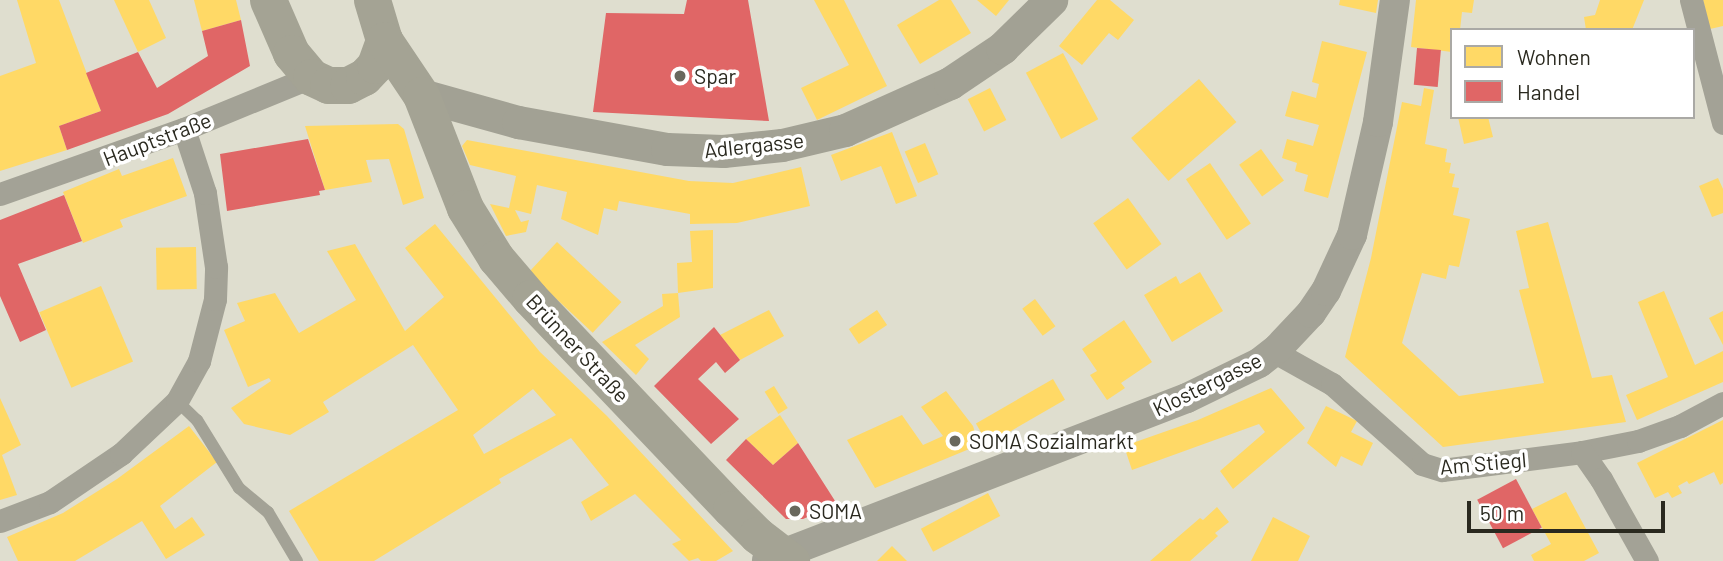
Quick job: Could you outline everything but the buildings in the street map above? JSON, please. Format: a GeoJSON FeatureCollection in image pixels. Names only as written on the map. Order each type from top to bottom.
{"type":"FeatureCollection","features":[{"type":"Feature","properties":{"kind":"main road"},"geometry":{"type":"LineString","coordinates":[[268,0],[291,53],[311,77],[336,87],[348,85],[363,77],[375,65],[384,40]]}},
{"type":"Feature","properties":{"kind":"main road","name":"Brünner Straße"},"geometry":{"type":"LineString","coordinates":[[372,0],[384,40],[421,95],[465,208],[496,258],[530,298],[780,559]]}},
{"type":"Feature","properties":{"kind":"main road","name":"Adlergasse"},"geometry":{"type":"LineString","coordinates":[[421,95],[518,122],[655,148],[723,151],[782,145],[845,130],[950,83],[1002,48],[1051,0]]}},
{"type":"Feature","properties":{"kind":"main road"},"geometry":{"type":"LineString","coordinates":[[348,85],[380,94],[421,95]]}},
{"type":"Feature","properties":{"kind":"street","name":"Klostergasse"},"geometry":{"type":"LineString","coordinates":[[780,559],[1187,398],[1259,363],[1273,351],[1311,313],[1325,291],[1352,235],[1378,122],[1395,0]]}},
{"type":"Feature","properties":{"kind":"street"},"geometry":{"type":"LineString","coordinates":[[1691,0],[1723,123]]}},
{"type":"Feature","properties":{"kind":"street","name":"Hauptstraße"},"geometry":{"type":"LineString","coordinates":[[0,194],[184,129],[311,77]]}},
{"type":"Feature","properties":{"kind":"street"},"geometry":{"type":"LineString","coordinates":[[0,521],[50,502],[100,470],[157,422],[177,401],[199,361],[215,299],[213,233],[205,193],[184,129]]}},
{"type":"Feature","properties":{"kind":"street","name":"Am Stiegl"},"geometry":{"type":"LineString","coordinates":[[1273,351],[1332,383],[1429,467],[1448,470],[1582,452],[1649,438],[1680,426],[1723,403]]}},
{"type":"Feature","properties":{"kind":"street"},"geometry":{"type":"LineString","coordinates":[[1582,452],[1601,479],[1647,561]]}},
{"type":"Feature","properties":{"kind":"lane"},"geometry":{"type":"LineString","coordinates":[[177,401],[197,420],[239,488],[268,512],[297,561]]}},
{"type":"Feature","properties":{"kind":"place","name":"Spar"},"geometry":{"type":"Point","coordinates":[680,76]}},
{"type":"Feature","properties":{"kind":"place","name":"SOMA Sozialmarkt"},"geometry":{"type":"Point","coordinates":[955,441]}},
{"type":"Feature","properties":{"kind":"place","name":"SOMA"},"geometry":{"type":"Point","coordinates":[795,511]}}]}
